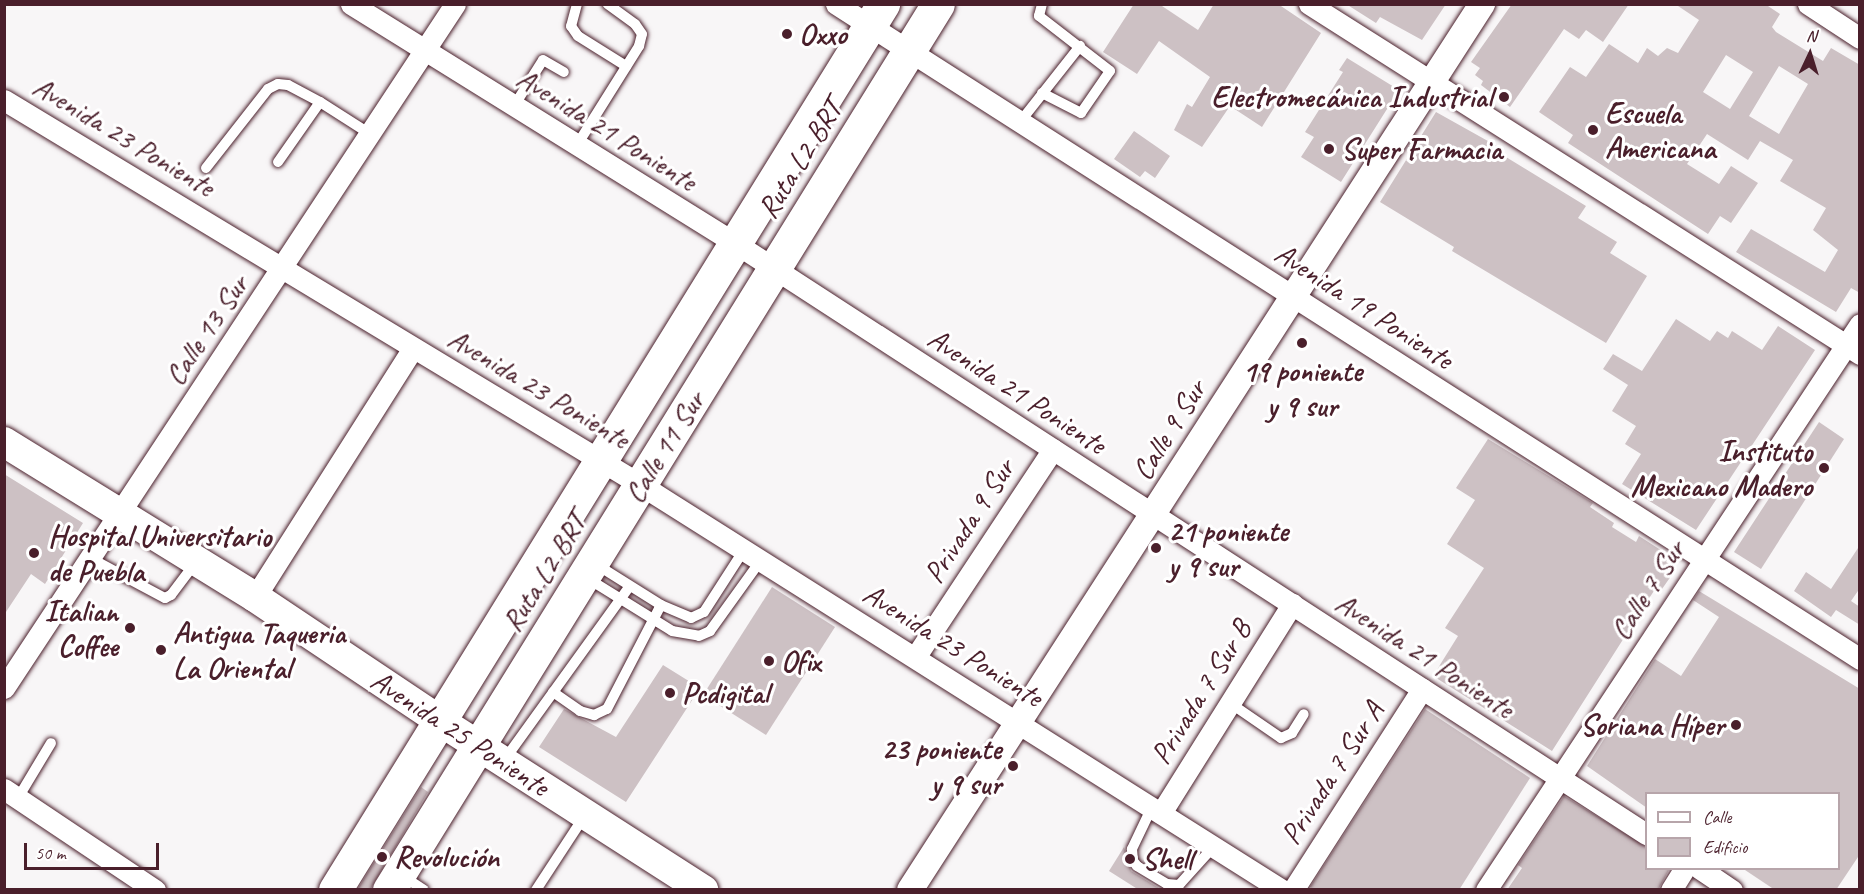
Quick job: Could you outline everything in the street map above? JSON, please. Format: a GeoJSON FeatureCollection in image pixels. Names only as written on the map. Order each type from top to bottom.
{"type":"FeatureCollection","features":[{"type":"Feature","properties":{"kind":"main road","name":"Calle 11 Sur"},"geometry":{"type":"LineString","coordinates":[[396,885],[463,736],[618,472],[886,32],[938,4]]}},
{"type":"Feature","properties":{"kind":"main road","name":"Calle 11 Sur"},"geometry":{"type":"LineString","coordinates":[[335,890],[463,736],[588,569],[618,472],[886,32]]}},
{"type":"Feature","properties":{"kind":"main road","name":"Avenida 25 Poniente"},"geometry":{"type":"LineString","coordinates":[[4,442],[255,597],[463,736],[703,890]]}},
{"type":"Feature","properties":{"kind":"street","name":"Avenida 21 Poniente"},"geometry":{"type":"LineString","coordinates":[[351,4],[752,254],[1645,833]]}},
{"type":"Feature","properties":{"kind":"street","name":"Calle 13 Sur"},"geometry":{"type":"LineString","coordinates":[[4,688],[455,4]]}},
{"type":"Feature","properties":{"kind":"street","name":"Avenida 19 Poniente"},"geometry":{"type":"LineString","coordinates":[[836,4],[886,32],[1020,122],[1860,659]]}},
{"type":"Feature","properties":{"kind":"street"},"geometry":{"type":"LineString","coordinates":[[1309,4],[1853,350]]}},
{"type":"Feature","properties":{"kind":"street","name":"Calle 9 Sur"},"geometry":{"type":"LineString","coordinates":[[910,890],[1154,516],[1482,4]]}},
{"type":"Feature","properties":{"kind":"street"},"geometry":{"type":"LineString","coordinates":[[1808,4],[1860,38]]}},
{"type":"Feature","properties":{"kind":"street","name":"Avenida 23 Poniente"},"geometry":{"type":"LineString","coordinates":[[4,100],[618,472],[916,656],[1282,890]]}},
{"type":"Feature","properties":{"kind":"street","name":"Calle 7 Sur"},"geometry":{"type":"LineString","coordinates":[[1485,890],[1704,560],[1853,350],[1860,324]]}},
{"type":"Feature","properties":{"kind":"street"},"geometry":{"type":"LineString","coordinates":[[255,597],[413,348]]}},
{"type":"Feature","properties":{"kind":"street","name":"Privada 9 Sur"},"geometry":{"type":"LineString","coordinates":[[916,656],[1053,449]]}},
{"type":"Feature","properties":{"kind":"street","name":"Privada 7 Sur B"},"geometry":{"type":"LineString","coordinates":[[1156,810],[1230,703],[1292,604]]}},
{"type":"Feature","properties":{"kind":"street","name":"Privada 7 Sur A"},"geometry":{"type":"LineString","coordinates":[[1293,890],[1422,689]]}},
{"type":"Feature","properties":{"kind":"street"},"geometry":{"type":"LineString","coordinates":[[11,793],[155,890]]}},
{"type":"Feature","properties":{"kind":"street"},"geometry":{"type":"LineString","coordinates":[[1671,890],[1683,870]]}},
{"type":"Feature","properties":{"kind":"street"},"geometry":{"type":"LineString","coordinates":[[1702,870],[1732,890]]}},
{"type":"Feature","properties":{"kind":"lane"},"geometry":{"type":"LineString","coordinates":[[577,4],[571,26],[578,36],[626,66]]}},
{"type":"Feature","properties":{"kind":"lane"},"geometry":{"type":"LineString","coordinates":[[577,145],[626,66],[642,34],[635,24],[607,4]]}},
{"type":"Feature","properties":{"kind":"lane"},"geometry":{"type":"LineString","coordinates":[[886,32],[923,4]]}},
{"type":"Feature","properties":{"kind":"lane"},"geometry":{"type":"LineString","coordinates":[[1042,4],[1038,16],[1110,71],[1085,112],[1077,113],[1042,93]]}},
{"type":"Feature","properties":{"kind":"lane"},"geometry":{"type":"LineString","coordinates":[[1020,122],[1080,46]]}},
{"type":"Feature","properties":{"kind":"lane"},"geometry":{"type":"LineString","coordinates":[[514,106],[543,60],[564,72]]}},
{"type":"Feature","properties":{"kind":"lane"},"geometry":{"type":"LineString","coordinates":[[207,168],[268,89],[288,85],[320,102],[370,134]]}},
{"type":"Feature","properties":{"kind":"lane"},"geometry":{"type":"LineString","coordinates":[[278,162],[320,102]]}},
{"type":"Feature","properties":{"kind":"lane"},"geometry":{"type":"LineString","coordinates":[[588,569],[629,586],[661,605],[691,618],[704,612],[752,555]]}},
{"type":"Feature","properties":{"kind":"lane"},"geometry":{"type":"LineString","coordinates":[[588,569],[620,600],[653,620],[685,635],[710,631],[752,555]]}},
{"type":"Feature","properties":{"kind":"lane"},"geometry":{"type":"LineString","coordinates":[[90,558],[165,598],[171,595],[197,562]]}},
{"type":"Feature","properties":{"kind":"lane"},"geometry":{"type":"LineString","coordinates":[[463,736],[553,692],[629,586]]}},
{"type":"Feature","properties":{"kind":"lane"},"geometry":{"type":"LineString","coordinates":[[553,692],[580,711],[594,715],[607,709],[661,605]]}},
{"type":"Feature","properties":{"kind":"lane"},"geometry":{"type":"LineString","coordinates":[[1230,703],[1281,738],[1292,734],[1304,714]]}},
{"type":"Feature","properties":{"kind":"lane"},"geometry":{"type":"LineString","coordinates":[[11,793],[51,743]]}},
{"type":"Feature","properties":{"kind":"lane"},"geometry":{"type":"LineString","coordinates":[[1156,810],[1131,855],[1137,866],[1159,885],[1179,885],[1214,846]]}},
{"type":"Feature","properties":{"kind":"lane"},"geometry":{"type":"LineString","coordinates":[[536,890],[585,815]]}},
{"type":"Feature","properties":{"kind":"building"},"geometry":{"type":"Polygon","coordinates":[[[1134,4],[1159,4],[1198,30],[1214,4],[1278,4],[1321,33],[1262,127],[1230,106],[1202,147],[1174,130],[1187,104],[1192,107],[1210,77],[1159,41],[1137,74],[1103,52],[1134,4]]]}},
{"type":"Feature","properties":{"kind":"building"},"geometry":{"type":"Polygon","coordinates":[[[1346,4],[1446,4],[1422,40],[1380,17],[1376,23],[1346,4]]]}},
{"type":"Feature","properties":{"kind":"building"},"geometry":{"type":"Polygon","coordinates":[[[1512,4],[1629,4],[1603,42],[1586,30],[1579,39],[1564,29],[1510,107],[1481,85],[1483,81],[1475,75],[1480,68],[1471,62],[1512,4]]]}},
{"type":"Feature","properties":{"kind":"building"},"geometry":{"type":"Polygon","coordinates":[[[1675,4],[1765,4],[1780,14],[1772,27],[1776,32],[1823,61],[1831,48],[1860,65],[1860,293],[1851,288],[1836,312],[1736,252],[1751,229],[1825,272],[1838,250],[1813,230],[1826,208],[1780,181],[1793,160],[1760,141],[1748,160],[1707,134],[1687,164],[1719,184],[1731,166],[1758,183],[1731,223],[1720,216],[1708,234],[1568,143],[1573,135],[1539,112],[1570,67],[1586,77],[1609,44],[1638,63],[1647,48],[1658,56],[1667,48],[1678,53],[1699,20],[1675,4]],[[1726,55],[1703,92],[1730,109],[1753,72],[1726,55]],[[1779,66],[1749,116],[1779,134],[1808,84],[1779,66]]]}},
{"type":"Feature","properties":{"kind":"building"},"geometry":{"type":"Polygon","coordinates":[[[1347,58],[1399,90],[1341,182],[1301,157],[1314,137],[1305,132],[1343,72],[1339,70],[1347,58]]]}},
{"type":"Feature","properties":{"kind":"building"},"geometry":{"type":"Polygon","coordinates":[[[1436,112],[1504,150],[1501,154],[1586,206],[1578,218],[1617,242],[1610,253],[1647,276],[1606,343],[1452,251],[1454,247],[1380,202],[1436,112]]]}},
{"type":"Feature","properties":{"kind":"building"},"geometry":{"type":"Polygon","coordinates":[[[1134,131],[1170,156],[1155,178],[1145,171],[1140,177],[1114,159],[1134,131]]]}},
{"type":"Feature","properties":{"kind":"building"},"geometry":{"type":"Polygon","coordinates":[[[1676,319],[1710,341],[1717,331],[1728,338],[1732,331],[1762,350],[1778,326],[1815,350],[1696,530],[1622,484],[1641,454],[1625,444],[1636,426],[1612,411],[1628,385],[1603,369],[1613,354],[1642,371],[1676,319]]]}},
{"type":"Feature","properties":{"kind":"building"},"geometry":{"type":"Polygon","coordinates":[[[1819,422],[1844,439],[1761,569],[1734,552],[1819,422]]]}},
{"type":"Feature","properties":{"kind":"building"},"geometry":{"type":"Polygon","coordinates":[[[1488,439],[1593,503],[1590,507],[1614,523],[1612,527],[1636,542],[1639,536],[1670,556],[1666,562],[1676,569],[1662,589],[1657,586],[1552,751],[1433,676],[1458,636],[1445,628],[1484,568],[1447,544],[1475,500],[1456,488],[1488,439]]]}},
{"type":"Feature","properties":{"kind":"building","name":"Hospital Universitario de Puebla"},"geometry":{"type":"Polygon","coordinates":[[[4,474],[83,523],[45,584],[31,574],[4,615],[4,474]]]}},
{"type":"Feature","properties":{"kind":"building"},"geometry":{"type":"Polygon","coordinates":[[[1860,545],[1860,588],[1851,601],[1860,607],[1860,625],[1836,610],[1831,617],[1794,591],[1806,572],[1831,589],[1860,545]]]}},
{"type":"Feature","properties":{"kind":"building","name":"Ofix"},"geometry":{"type":"Polygon","coordinates":[[[772,587],[835,627],[766,735],[703,695],[772,587]]]}},
{"type":"Feature","properties":{"kind":"building","name":"Soriana Híper"},"geometry":{"type":"Polygon","coordinates":[[[1699,591],[1860,689],[1860,854],[1836,890],[1775,890],[1745,870],[1840,870],[1840,792],[1645,792],[1645,807],[1587,766],[1655,659],[1681,676],[1719,617],[1693,600],[1699,591]]]}},
{"type":"Feature","properties":{"kind":"building"},"geometry":{"type":"Polygon","coordinates":[[[663,665],[700,688],[626,802],[539,747],[564,709],[616,737],[663,665]]]}},
{"type":"Feature","properties":{"kind":"building"},"geometry":{"type":"Polygon","coordinates":[[[1425,709],[1530,778],[1459,890],[1315,890],[1310,887],[1425,709]]]}},
{"type":"Feature","properties":{"kind":"building"},"geometry":{"type":"Polygon","coordinates":[[[421,787],[428,792],[370,890],[357,890],[421,787]]]}},
{"type":"Feature","properties":{"kind":"building"},"geometry":{"type":"Polygon","coordinates":[[[1564,796],[1645,846],[1645,870],[1669,870],[1658,890],[1507,890],[1522,868],[1518,865],[1564,796]]]}},
{"type":"Feature","properties":{"kind":"building"},"geometry":{"type":"Polygon","coordinates":[[[1124,847],[1131,871],[1162,890],[1139,890],[1109,871],[1124,847]]]}},
{"type":"Feature","properties":{"kind":"place","name":"Oxxo"},"geometry":{"type":"Point","coordinates":[787,34]}},
{"type":"Feature","properties":{"kind":"place","name":"Electromecánica Industrial"},"geometry":{"type":"Point","coordinates":[1504,97]}},
{"type":"Feature","properties":{"kind":"place","name":"Escuela Americana"},"geometry":{"type":"Point","coordinates":[1593,130]}},
{"type":"Feature","properties":{"kind":"place","name":"Super Farmacia"},"geometry":{"type":"Point","coordinates":[1329,149]}},
{"type":"Feature","properties":{"kind":"place","name":"19 poniente y 9 sur"},"geometry":{"type":"Point","coordinates":[1302,343]}},
{"type":"Feature","properties":{"kind":"place","name":"Instituto Mexicano Madero"},"geometry":{"type":"Point","coordinates":[1824,468]}},
{"type":"Feature","properties":{"kind":"place","name":"21 poniente y 9 sur"},"geometry":{"type":"Point","coordinates":[1156,548]}},
{"type":"Feature","properties":{"kind":"place","name":"Hospital Universitario de Puebla"},"geometry":{"type":"Point","coordinates":[34,553]}},
{"type":"Feature","properties":{"kind":"place","name":"Italian Coffee"},"geometry":{"type":"Point","coordinates":[130,628]}},
{"type":"Feature","properties":{"kind":"place","name":"Antigua Taqueria La Oriental"},"geometry":{"type":"Point","coordinates":[161,650]}},
{"type":"Feature","properties":{"kind":"place","name":"Ofix"},"geometry":{"type":"Point","coordinates":[769,661]}},
{"type":"Feature","properties":{"kind":"place","name":"Pcdigital"},"geometry":{"type":"Point","coordinates":[670,693]}},
{"type":"Feature","properties":{"kind":"place","name":"Soriana Híper"},"geometry":{"type":"Point","coordinates":[1736,725]}},
{"type":"Feature","properties":{"kind":"place","name":"23 poniente y 9 sur"},"geometry":{"type":"Point","coordinates":[1013,766]}},
{"type":"Feature","properties":{"kind":"place","name":"Revolución"},"geometry":{"type":"Point","coordinates":[382,857]}},
{"type":"Feature","properties":{"kind":"place","name":"Shell"},"geometry":{"type":"Point","coordinates":[1130,859]}}]}
